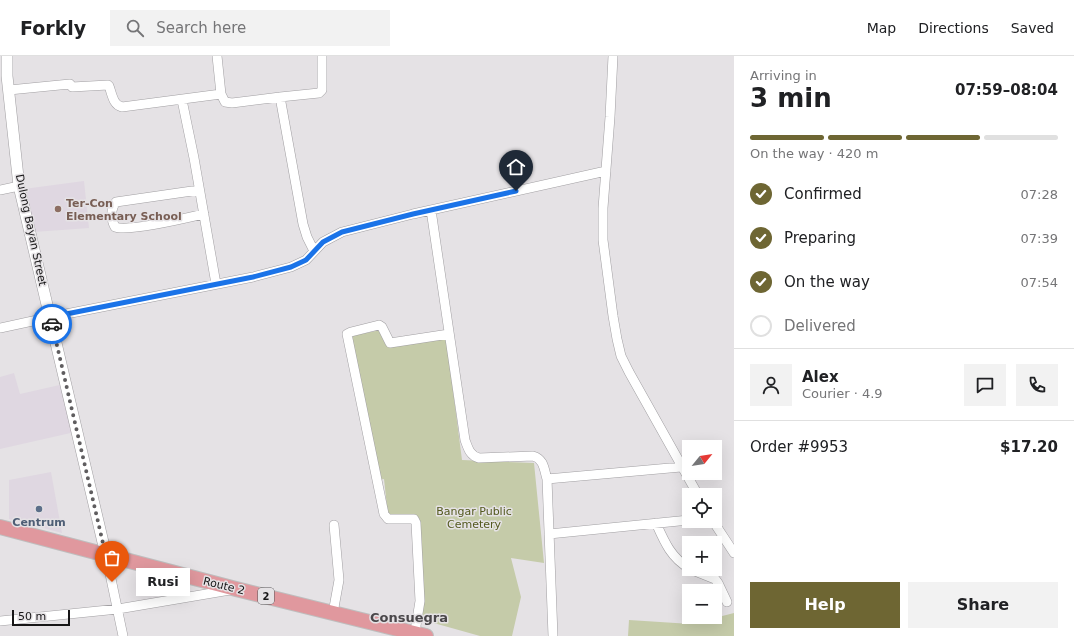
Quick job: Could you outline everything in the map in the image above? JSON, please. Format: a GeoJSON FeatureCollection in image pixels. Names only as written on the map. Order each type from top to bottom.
{"type":"FeatureCollection","features":[{"type":"Feature","properties":{"kind":"highway","name":"Route 2"},"geometry":{"type":"LineString","coordinates":[[0,527],[236,589],[420,634]]}},
{"type":"Feature","properties":{"kind":"street","name":"Dulong Bayan Street"},"geometry":{"type":"LineString","coordinates":[[7,56],[4,77],[9,90],[19,186],[51,317],[106,555],[123,636]]}},
{"type":"Feature","properties":{"kind":"street"},"geometry":{"type":"LineString","coordinates":[[217,56],[221,94],[225,102],[228,103],[280,96],[316,94],[322,90],[322,56]]}},
{"type":"Feature","properties":{"kind":"street"},"geometry":{"type":"LineString","coordinates":[[613,56],[603,208],[603,240],[612,316],[621,356],[694,488]]}},
{"type":"Feature","properties":{"kind":"street"},"geometry":{"type":"LineString","coordinates":[[9,90],[70,84],[72,87],[108,85],[115,102],[118,106],[122,107],[221,94]]}},
{"type":"Feature","properties":{"kind":"street"},"geometry":{"type":"LineString","coordinates":[[280,96],[303,224],[307,237],[314,251]]}},
{"type":"Feature","properties":{"kind":"street"},"geometry":{"type":"LineString","coordinates":[[182,100],[216,284]]}},
{"type":"Feature","properties":{"kind":"street"},"geometry":{"type":"LineString","coordinates":[[0,328],[253,277],[291,267],[306,260],[323,242],[342,232],[431,210],[606,171]]}},
{"type":"Feature","properties":{"kind":"street"},"geometry":{"type":"LineString","coordinates":[[0,190],[19,186]]}},
{"type":"Feature","properties":{"kind":"street"},"geometry":{"type":"LineString","coordinates":[[199,190],[116,202],[112,208],[113,222],[115,227],[124,228],[173,221],[204,214]]}},
{"type":"Feature","properties":{"kind":"street"},"geometry":{"type":"LineString","coordinates":[[431,210],[465,440],[470,452],[472,455],[479,458],[535,456],[542,461],[547,479],[553,636]]}},
{"type":"Feature","properties":{"kind":"street"},"geometry":{"type":"LineString","coordinates":[[420,634],[416,523],[414,519],[388,519],[384,514],[347,334],[379,325],[382,327],[390,343],[449,334]]}},
{"type":"Feature","properties":{"kind":"street"},"geometry":{"type":"LineString","coordinates":[[547,479],[681,467]]}},
{"type":"Feature","properties":{"kind":"street"},"geometry":{"type":"LineString","coordinates":[[549,534],[682,521]]}},
{"type":"Feature","properties":{"kind":"street"},"geometry":{"type":"LineString","coordinates":[[656,523],[670,551],[682,564]]}},
{"type":"Feature","properties":{"kind":"street"},"geometry":{"type":"LineString","coordinates":[[333,613],[339,580],[334,525]]}},
{"type":"Feature","properties":{"kind":"street"},"geometry":{"type":"LineString","coordinates":[[718,528],[734,553]]}},
{"type":"Feature","properties":{"kind":"street"},"geometry":{"type":"LineString","coordinates":[[708,576],[715,579],[727,602]]}},
{"type":"Feature","properties":{"kind":"street"},"geometry":{"type":"LineString","coordinates":[[0,621],[118,610],[236,589]]}},
{"type":"Feature","properties":{"kind":"shaded area","name":"Ter-Con Elementary School"},"geometry":{"type":"Polygon","coordinates":[[[84,181],[89,228],[34,232],[24,189],[84,181]]]}},
{"type":"Feature","properties":{"kind":"shaded area"},"geometry":{"type":"Polygon","coordinates":[[[14,373],[20,394],[64,384],[75,432],[0,449],[0,377],[14,373]]]}},
{"type":"Feature","properties":{"kind":"shaded area"},"geometry":{"type":"Polygon","coordinates":[[[51,472],[62,533],[9,519],[9,480],[51,472]]]}},
{"type":"Feature","properties":{"kind":"green space","name":"Bangar Public Cemetery"},"geometry":{"type":"Polygon","coordinates":[[[381,330],[389,347],[446,336],[462,460],[534,463],[544,563],[511,558],[521,597],[512,636],[480,636],[423,620],[418,518],[388,516],[384,479],[379,480],[350,336],[381,330]]]}},
{"type":"Feature","properties":{"kind":"green space"},"geometry":{"type":"Polygon","coordinates":[[[734,613],[734,636],[628,636],[629,620],[682,624],[722,624],[722,616],[734,613]]]}},
{"type":"Feature","properties":{"kind":"way so far"},"geometry":{"type":"LineString","coordinates":[[52,324],[112,582]]}},
{"type":"Feature","properties":{"kind":"place","name":"Ter-Con Elementary School"},"geometry":{"type":"Point","coordinates":[58,209]}},
{"type":"Feature","properties":{"kind":"place","name":"Centrum"},"geometry":{"type":"Point","coordinates":[39,509]}},
{"type":"Feature","properties":{"kind":"place","name":"Rusi"},"geometry":{"type":"Point","coordinates":[112,582]}},
{"type":"Feature","properties":{"kind":"district","name":"Consuegra"},"geometry":{"type":"Point","coordinates":[409,617]}},
{"type":"Feature","properties":{"kind":"route"},"geometry":{"type":"LineString","coordinates":[[52,324],[51,317],[253,277],[291,267],[306,260],[323,242],[342,232],[413,214],[516,191]]}}]}
